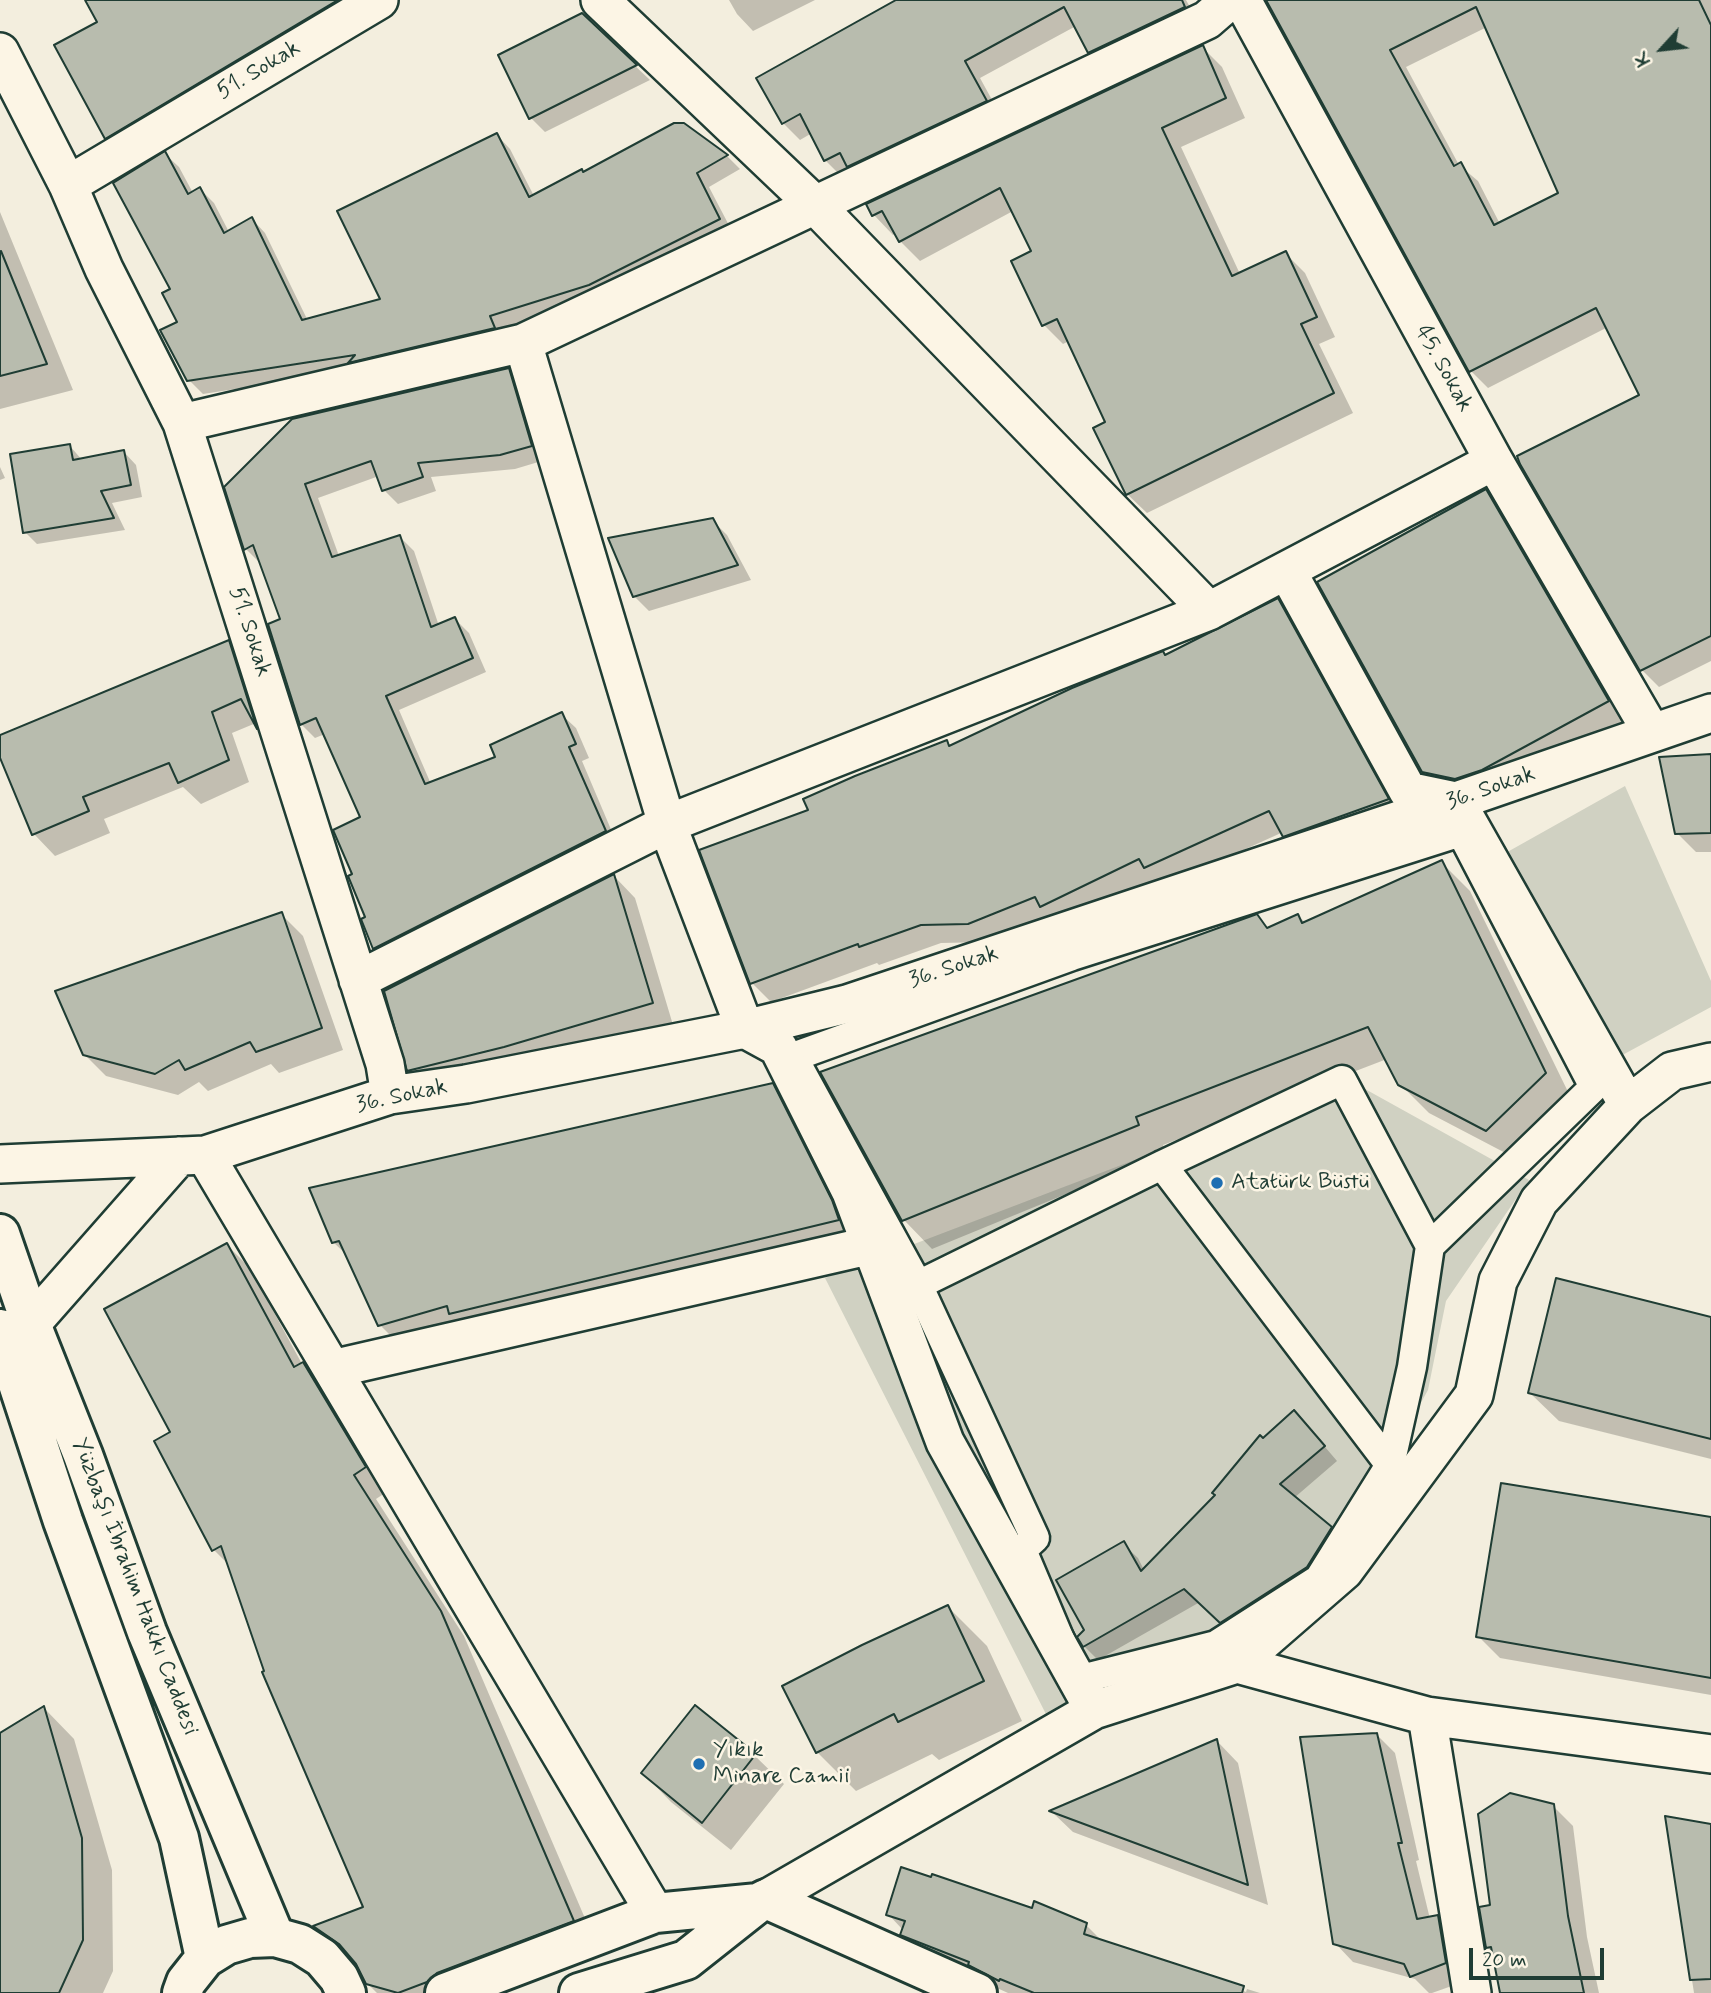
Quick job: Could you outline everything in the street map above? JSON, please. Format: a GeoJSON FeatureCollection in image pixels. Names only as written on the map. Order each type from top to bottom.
{"type":"FeatureCollection","features":[{"type":"Feature","properties":{"kind":"main road","name":"Yüzbaşı İbrahim Hakkı Caddesi"},"geometry":{"type":"LineString","coordinates":[[0,1234],[16,1326],[64,1521],[180,1838],[186,1982]]}},
{"type":"Feature","properties":{"kind":"main road","name":"Yüzbaşı İbrahim Hakkı Caddesi"},"geometry":{"type":"LineString","coordinates":[[16,1326],[83,1455],[147,1632],[275,1937]]}},
{"type":"Feature","properties":{"kind":"main road"},"geometry":{"type":"LineString","coordinates":[[579,1993],[686,1960],[762,1901]]}},
{"type":"Feature","properties":{"kind":"main road"},"geometry":{"type":"LineString","coordinates":[[445,1993],[655,1913],[762,1901],[957,1990]]}},
{"type":"Feature","properties":{"kind":"main road","name":"Yüzbaşı İbrahim Hakkı Caddesi"},"geometry":{"type":"LineString","coordinates":[[186,1982],[226,1945],[250,1938],[275,1937],[300,1944],[322,1958],[339,1978],[346,1993]]}},
{"type":"Feature","properties":{"kind":"street","name":"51. Sokak"},"geometry":{"type":"LineString","coordinates":[[68,185],[379,0]]}},
{"type":"Feature","properties":{"kind":"street"},"geometry":{"type":"LineString","coordinates":[[600,0],[816,206],[1209,611]]}},
{"type":"Feature","properties":{"kind":"street"},"geometry":{"type":"LineString","coordinates":[[182,423],[523,343],[1207,20],[1230,0]]}},
{"type":"Feature","properties":{"kind":"street","name":"45. Sokak"},"geometry":{"type":"LineString","coordinates":[[1242,0],[1494,461],[1653,733]]}},
{"type":"Feature","properties":{"kind":"street","name":"51. Sokak"},"geometry":{"type":"LineString","coordinates":[[0,52],[68,185],[104,269],[182,423],[385,1064],[390,1095]]}},
{"type":"Feature","properties":{"kind":"street"},"geometry":{"type":"LineString","coordinates":[[523,343],[667,824],[745,1029],[778,1047],[851,1192],[945,1442],[1085,1695]]}},
{"type":"Feature","properties":{"kind":"street"},"geometry":{"type":"LineString","coordinates":[[358,980],[667,824],[1209,611],[1494,461]]}},
{"type":"Feature","properties":{"kind":"street"},"geometry":{"type":"LineString","coordinates":[[1287,571],[1408,791],[1456,801],[1628,1105]]}},
{"type":"Feature","properties":{"kind":"street","name":"36. Sokak"},"geometry":{"type":"LineString","coordinates":[[0,1164],[192,1156],[390,1095],[480,1081],[745,1029],[847,1004],[1711,713]]}},
{"type":"Feature","properties":{"kind":"street"},"geometry":{"type":"LineString","coordinates":[[1085,1695],[1022,1550],[1035,1538],[918,1285],[793,1057],[1072,956],[1461,832],[1594,1087],[1430,1246]]}},
{"type":"Feature","properties":{"kind":"street"},"geometry":{"type":"LineString","coordinates":[[1237,1664],[1344,1571],[1474,1395],[1498,1281],[1539,1201],[1628,1105],[1672,1071],[1711,1062]]}},
{"type":"Feature","properties":{"kind":"street"},"geometry":{"type":"LineString","coordinates":[[762,1901],[1085,1695],[1216,1645],[1319,1579],[1390,1465],[1412,1367],[1430,1246],[1342,1080],[918,1285]]}},
{"type":"Feature","properties":{"kind":"street"},"geometry":{"type":"LineString","coordinates":[[16,1326],[192,1156],[332,1369],[655,1913]]}},
{"type":"Feature","properties":{"kind":"street"},"geometry":{"type":"LineString","coordinates":[[1162,1165],[1390,1465]]}},
{"type":"Feature","properties":{"kind":"street"},"geometry":{"type":"LineString","coordinates":[[332,1369],[872,1245]]}},
{"type":"Feature","properties":{"kind":"street"},"geometry":{"type":"LineString","coordinates":[[1085,1695],[1237,1664],[1427,1716],[1711,1754]]}},
{"type":"Feature","properties":{"kind":"street"},"geometry":{"type":"LineString","coordinates":[[1427,1716],[1472,1993]]}},
{"type":"Feature","properties":{"kind":"shaded area"},"geometry":{"type":"Polygon","coordinates":[[[1625,786],[1711,981],[1711,1007],[1615,1059],[1502,855],[1625,786]]]}},
{"type":"Feature","properties":{"kind":"shaded area"},"geometry":{"type":"Polygon","coordinates":[[[1347,1079],[1529,1180],[1446,1301],[1428,1390],[1357,1518],[1296,1589],[1051,1724],[825,1278],[1347,1079]]]}},
{"type":"Feature","properties":{"kind":"building"},"geometry":{"type":"Polygon","coordinates":[[[85,0],[338,0],[105,139],[54,45],[97,22],[85,0]]]}},
{"type":"Feature","properties":{"kind":"building"},"geometry":{"type":"Polygon","coordinates":[[[896,0],[1182,0],[1185,7],[1088,53],[1064,7],[965,61],[987,101],[847,167],[840,153],[824,161],[800,114],[782,124],[756,78],[896,0]]]}},
{"type":"Feature","properties":{"kind":"building"},"geometry":{"type":"Polygon","coordinates":[[[1266,0],[1699,0],[1711,25],[1711,636],[1640,671],[1517,456],[1639,395],[1596,308],[1469,372],[1266,0]],[[1476,7],[1390,50],[1454,166],[1461,162],[1494,225],[1558,193],[1476,7]]]}},
{"type":"Feature","properties":{"kind":"building"},"geometry":{"type":"Polygon","coordinates":[[[582,13],[637,65],[529,119],[498,55],[582,13]]]}},
{"type":"Feature","properties":{"kind":"building"},"geometry":{"type":"Polygon","coordinates":[[[1203,45],[1226,98],[1162,128],[1232,276],[1286,251],[1317,317],[1301,324],[1334,393],[1126,495],[1093,428],[1105,422],[1057,319],[1042,326],[1011,261],[1031,251],[1000,188],[899,242],[882,211],[872,216],[866,204],[1203,45]]]}},
{"type":"Feature","properties":{"kind":"building"},"geometry":{"type":"Polygon","coordinates":[[[674,123],[684,123],[728,155],[697,173],[720,219],[589,285],[490,316],[495,328],[348,363],[355,355],[187,381],[160,330],[177,322],[162,293],[170,289],[113,183],[165,151],[188,194],[200,187],[224,233],[252,217],[302,320],[380,299],[337,211],[497,133],[529,197],[582,169],[583,172],[674,123]]]}},
{"type":"Feature","properties":{"kind":"building"},"geometry":{"type":"Polygon","coordinates":[[[0,252],[47,364],[0,376],[0,252]]]}},
{"type":"Feature","properties":{"kind":"building"},"geometry":{"type":"Polygon","coordinates":[[[509,368],[532,446],[500,455],[418,463],[423,477],[382,491],[371,461],[305,484],[332,557],[400,535],[431,627],[455,617],[473,658],[386,696],[425,784],[495,757],[490,745],[562,712],[576,744],[569,747],[606,831],[373,949],[361,919],[365,917],[348,876],[352,874],[333,830],[360,817],[316,718],[300,725],[268,624],[280,619],[253,545],[244,550],[224,487],[292,419],[509,368]]]}},
{"type":"Feature","properties":{"kind":"building"},"geometry":{"type":"Polygon","coordinates":[[[70,444],[73,460],[124,450],[131,485],[101,491],[114,518],[23,533],[10,454],[70,444]]]}},
{"type":"Feature","properties":{"kind":"building"},"geometry":{"type":"Polygon","coordinates":[[[1486,489],[1609,701],[1482,770],[1455,779],[1422,772],[1317,582],[1486,489]]]}},
{"type":"Feature","properties":{"kind":"building"},"geometry":{"type":"Polygon","coordinates":[[[713,518],[738,565],[633,597],[608,538],[713,518]]]}},
{"type":"Feature","properties":{"kind":"building"},"geometry":{"type":"Polygon","coordinates":[[[1278,598],[1389,799],[1283,837],[1269,811],[1144,868],[1139,859],[1040,907],[1035,897],[968,924],[921,925],[859,947],[858,944],[750,984],[699,850],[808,810],[803,799],[855,776],[947,740],[949,746],[1072,688],[1163,651],[1165,655],[1278,598]]]}},
{"type":"Feature","properties":{"kind":"building"},"geometry":{"type":"Polygon","coordinates":[[[229,640],[257,729],[241,699],[212,712],[229,760],[178,783],[169,763],[83,797],[89,811],[32,835],[0,758],[0,735],[229,640]]]}},
{"type":"Feature","properties":{"kind":"building"},"geometry":{"type":"Polygon","coordinates":[[[1711,754],[1711,833],[1675,834],[1659,757],[1711,754]]]}},
{"type":"Feature","properties":{"kind":"building"},"geometry":{"type":"Polygon","coordinates":[[[1442,860],[1546,1073],[1486,1131],[1398,1085],[1368,1027],[1136,1117],[1139,1125],[902,1221],[820,1072],[1257,914],[1267,928],[1298,914],[1302,923],[1442,860]]]}},
{"type":"Feature","properties":{"kind":"building"},"geometry":{"type":"Polygon","coordinates":[[[614,874],[653,1003],[504,1047],[407,1071],[384,991],[614,874]]]}},
{"type":"Feature","properties":{"kind":"building"},"geometry":{"type":"Polygon","coordinates":[[[282,912],[322,1028],[256,1052],[250,1042],[185,1070],[179,1060],[155,1074],[83,1055],[55,991],[282,912]]]}},
{"type":"Feature","properties":{"kind":"building"},"geometry":{"type":"Polygon","coordinates":[[[773,1083],[832,1200],[839,1220],[449,1314],[447,1306],[378,1326],[339,1241],[332,1243],[309,1188],[773,1083]]]}},
{"type":"Feature","properties":{"kind":"building"},"geometry":{"type":"Polygon","coordinates":[[[227,1243],[294,1367],[303,1362],[366,1467],[354,1475],[441,1611],[574,1921],[437,1973],[427,1982],[398,1993],[366,1984],[356,1964],[339,1944],[313,1926],[363,1907],[262,1672],[264,1671],[221,1546],[212,1551],[154,1441],[170,1432],[104,1309],[227,1243]]]}},
{"type":"Feature","properties":{"kind":"building"},"geometry":{"type":"Polygon","coordinates":[[[1556,1278],[1711,1317],[1711,1439],[1528,1393],[1556,1278]]]}},
{"type":"Feature","properties":{"kind":"building"},"geometry":{"type":"Polygon","coordinates":[[[1294,1410],[1325,1446],[1280,1484],[1332,1527],[1307,1567],[1220,1623],[1184,1589],[1083,1647],[1077,1637],[1084,1630],[1056,1580],[1124,1541],[1141,1571],[1215,1495],[1212,1493],[1260,1435],[1263,1438],[1294,1410]]]}},
{"type":"Feature","properties":{"kind":"building"},"geometry":{"type":"Polygon","coordinates":[[[1501,1483],[1711,1517],[1711,1678],[1476,1637],[1501,1483]]]}},
{"type":"Feature","properties":{"kind":"building"},"geometry":{"type":"Polygon","coordinates":[[[948,1605],[984,1681],[898,1722],[894,1714],[816,1753],[782,1686],[948,1605]]]}},
{"type":"Feature","properties":{"kind":"building","name":"Yıkık Minare Camii"},"geometry":{"type":"Polygon","coordinates":[[[695,1705],[756,1754],[702,1823],[641,1773],[695,1705]]]}},
{"type":"Feature","properties":{"kind":"building"},"geometry":{"type":"Polygon","coordinates":[[[44,1706],[82,1838],[83,1940],[59,1993],[0,1993],[0,1733],[44,1706]]]}},
{"type":"Feature","properties":{"kind":"building"},"geometry":{"type":"Polygon","coordinates":[[[1377,1733],[1402,1843],[1398,1843],[1417,1919],[1438,1915],[1446,1963],[1410,1977],[1404,1964],[1333,1944],[1300,1737],[1377,1733]]]}},
{"type":"Feature","properties":{"kind":"building"},"geometry":{"type":"Polygon","coordinates":[[[1217,1739],[1248,1885],[1049,1811],[1217,1739]]]}},
{"type":"Feature","properties":{"kind":"building"},"geometry":{"type":"Polygon","coordinates":[[[1510,1793],[1554,1804],[1568,1916],[1584,1993],[1500,1993],[1491,1947],[1486,1948],[1479,1907],[1490,1905],[1478,1814],[1510,1793]]]}},
{"type":"Feature","properties":{"kind":"building"},"geometry":{"type":"Polygon","coordinates":[[[1665,1816],[1711,1824],[1711,1979],[1690,1980],[1665,1816]]]}},
{"type":"Feature","properties":{"kind":"building"},"geometry":{"type":"Polygon","coordinates":[[[901,1867],[931,1877],[932,1874],[1032,1908],[1034,1901],[1087,1923],[1084,1934],[1244,1986],[1242,1993],[1034,1993],[1000,1979],[999,1981],[968,1965],[969,1962],[900,1935],[905,1921],[886,1915],[901,1867]]]}},
{"type":"Feature","properties":{"kind":"place","name":"Atatürk Büstü"},"geometry":{"type":"Point","coordinates":[1217,1183]}},
{"type":"Feature","properties":{"kind":"place","name":"Yıkık Minare Camii"},"geometry":{"type":"Point","coordinates":[699,1764]}}]}
